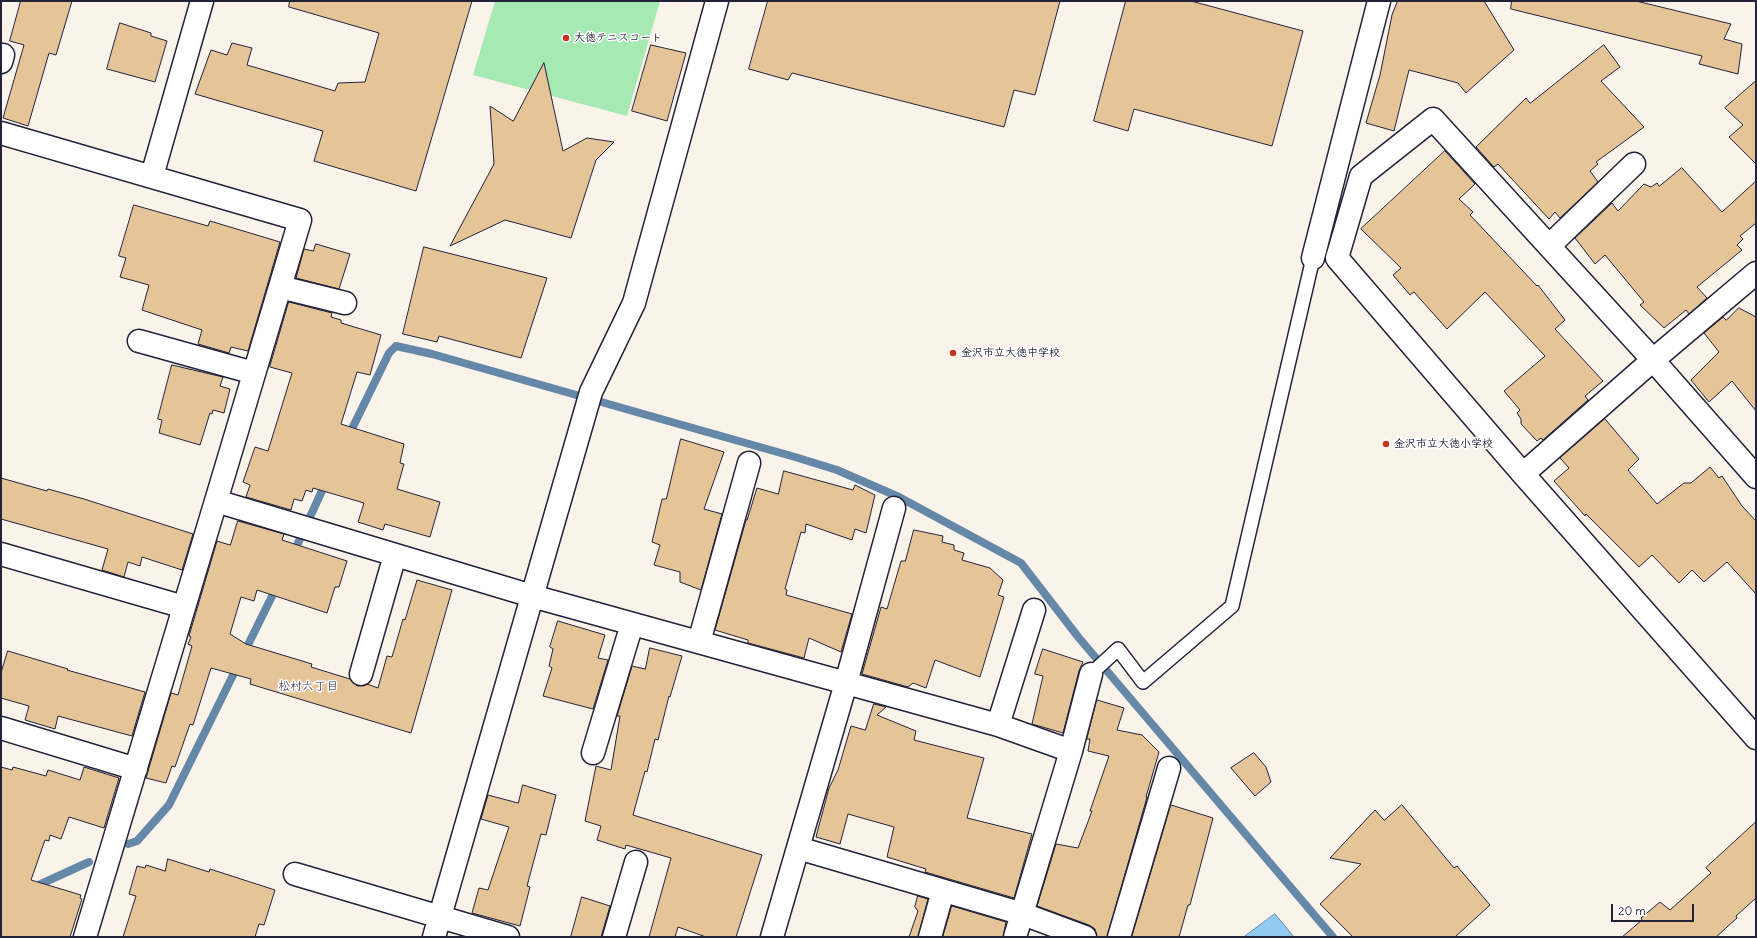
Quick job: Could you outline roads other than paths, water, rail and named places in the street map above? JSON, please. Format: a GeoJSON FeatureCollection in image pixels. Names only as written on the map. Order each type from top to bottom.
{"type":"FeatureCollection","features":[{"type":"Feature","properties":{"kind":"street"},"geometry":{"type":"LineString","coordinates":[[152,176],[202,1]]}},
{"type":"Feature","properties":{"kind":"street"},"geometry":{"type":"LineString","coordinates":[[437,927],[589,399],[634,303],[717,1]]}},
{"type":"Feature","properties":{"kind":"street"},"geometry":{"type":"LineString","coordinates":[[1313,258],[1379,1]]}},
{"type":"Feature","properties":{"kind":"street"},"geometry":{"type":"LineString","coordinates":[[1,55],[3,55],[1,62]]}},
{"type":"Feature","properties":{"kind":"street"},"geometry":{"type":"LineString","coordinates":[[1755,474],[1434,119],[1361,176],[1337,258],[1523,474],[1756,738]]}},
{"type":"Feature","properties":{"kind":"street"},"geometry":{"type":"LineString","coordinates":[[1,132],[300,220],[85,937]]}},
{"type":"Feature","properties":{"kind":"street"},"geometry":{"type":"LineString","coordinates":[[1549,246],[1634,164]]}},
{"type":"Feature","properties":{"kind":"street"},"geometry":{"type":"LineString","coordinates":[[1523,474],[1653,360],[1756,273]]}},
{"type":"Feature","properties":{"kind":"street"},"geometry":{"type":"LineString","coordinates":[[280,287],[345,303]]}},
{"type":"Feature","properties":{"kind":"street"},"geometry":{"type":"LineString","coordinates":[[139,341],[254,374]]}},
{"type":"Feature","properties":{"kind":"street"},"geometry":{"type":"LineString","coordinates":[[699,642],[749,463]]}},
{"type":"Feature","properties":{"kind":"street"},"geometry":{"type":"LineString","coordinates":[[216,501],[532,596],[998,725],[1071,751]]}},
{"type":"Feature","properties":{"kind":"street"},"geometry":{"type":"LineString","coordinates":[[772,937],[846,683],[894,508]]}},
{"type":"Feature","properties":{"kind":"street"},"geometry":{"type":"LineString","coordinates":[[1,554],[184,607]]}},
{"type":"Feature","properties":{"kind":"street"},"geometry":{"type":"LineString","coordinates":[[361,674],[395,555]]}},
{"type":"Feature","properties":{"kind":"street"},"geometry":{"type":"LineString","coordinates":[[998,725],[1034,610]]}},
{"type":"Feature","properties":{"kind":"street"},"geometry":{"type":"LineString","coordinates":[[593,753],[632,624]]}},
{"type":"Feature","properties":{"kind":"street"},"geometry":{"type":"LineString","coordinates":[[1015,937],[1071,751],[1091,674]]}},
{"type":"Feature","properties":{"kind":"street"},"geometry":{"type":"LineString","coordinates":[[1,728],[136,769]]}},
{"type":"Feature","properties":{"kind":"street"},"geometry":{"type":"LineString","coordinates":[[1119,937],[1169,768]]}},
{"type":"Feature","properties":{"kind":"street"},"geometry":{"type":"LineString","coordinates":[[798,848],[1022,914],[1085,937]]}},
{"type":"Feature","properties":{"kind":"street"},"geometry":{"type":"LineString","coordinates":[[614,937],[636,862]]}},
{"type":"Feature","properties":{"kind":"street"},"geometry":{"type":"LineString","coordinates":[[295,874],[437,927],[508,937]]}},
{"type":"Feature","properties":{"kind":"street"},"geometry":{"type":"LineString","coordinates":[[930,937],[943,891]]}},
{"type":"Feature","properties":{"kind":"lane"},"geometry":{"type":"LineString","coordinates":[[1091,674],[1118,649],[1143,682],[1232,606],[1313,258]]}},
{"type":"Feature","properties":{"kind":"water"},"geometry":{"type":"Polygon","coordinates":[[[1275,914],[1294,937],[1244,937],[1275,914]]]}},
{"type":"Feature","properties":{"kind":"waterway"},"geometry":{"type":"LineString","coordinates":[[348,437],[389,353],[396,346],[432,354],[795,457],[837,470],[899,497],[1021,563],[1079,638],[1333,937]]}},
{"type":"Feature","properties":{"kind":"waterway"},"geometry":{"type":"LineString","coordinates":[[293,554],[326,482]]}},
{"type":"Feature","properties":{"kind":"waterway"},"geometry":{"type":"LineString","coordinates":[[244,653],[277,586]]}},
{"type":"Feature","properties":{"kind":"waterway"},"geometry":{"type":"LineString","coordinates":[[128,844],[137,841],[169,805],[238,665]]}},
{"type":"Feature","properties":{"kind":"waterway"},"geometry":{"type":"LineString","coordinates":[[32,888],[89,862]]}},
{"type":"Feature","properties":{"kind":"place","name":"大徳テニスコート"},"geometry":{"type":"Point","coordinates":[566,38]}},
{"type":"Feature","properties":{"kind":"place","name":"金沢市立大徳中学校"},"geometry":{"type":"Point","coordinates":[953,353]}},
{"type":"Feature","properties":{"kind":"place","name":"金沢市立大徳小学校"},"geometry":{"type":"Point","coordinates":[1386,444]}},
{"type":"Feature","properties":{"kind":"district","name":"松村六丁目"},"geometry":{"type":"Point","coordinates":[308,687]}}]}
